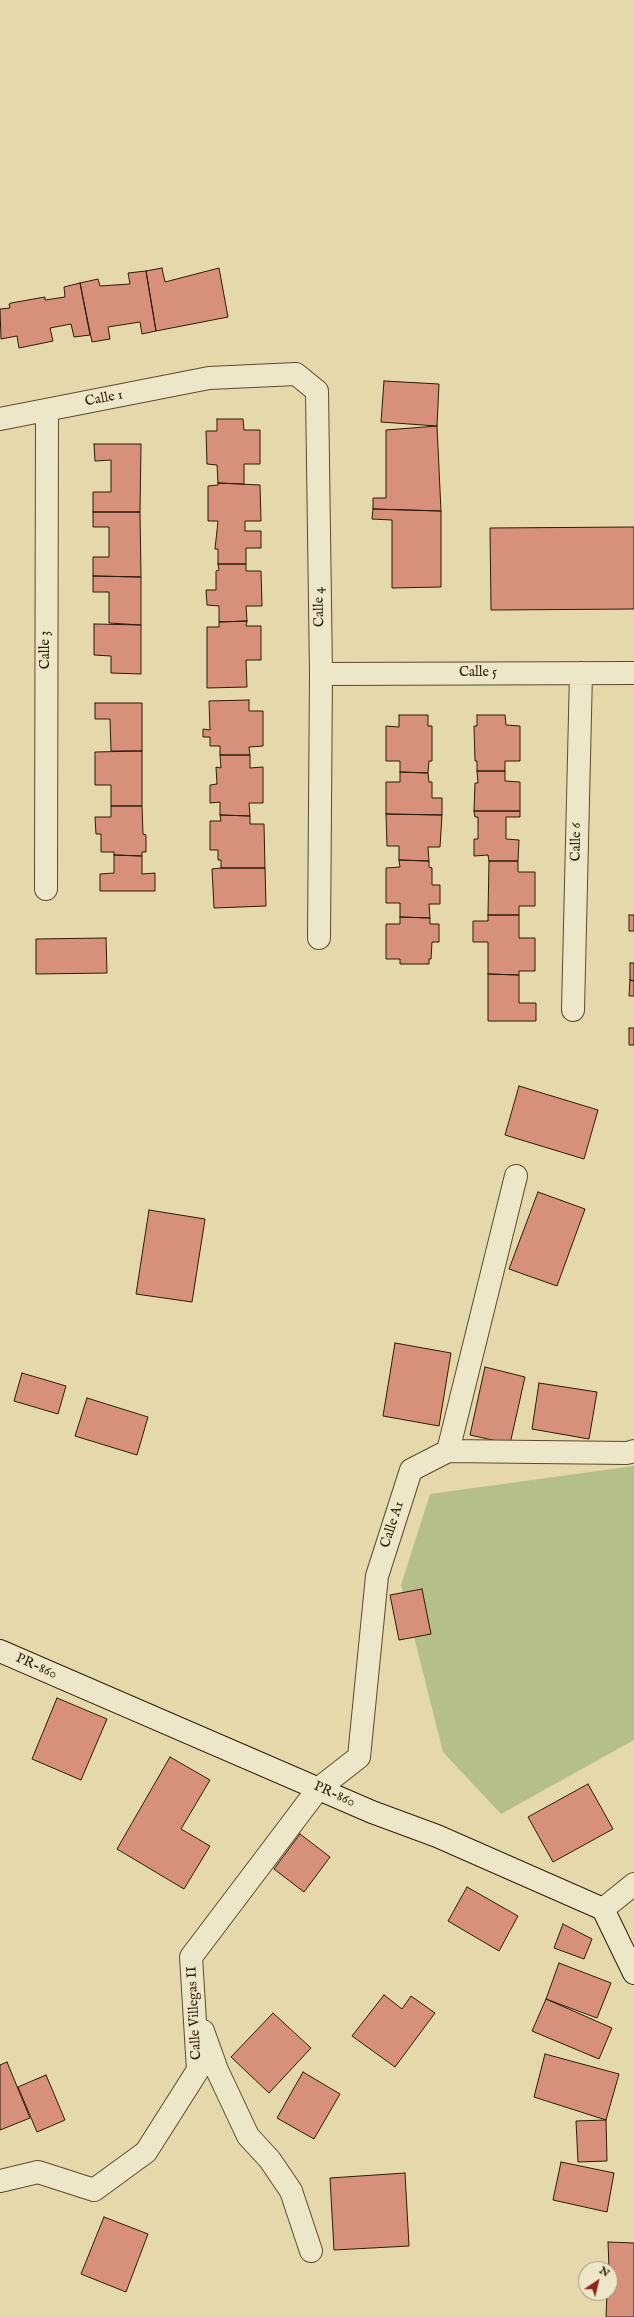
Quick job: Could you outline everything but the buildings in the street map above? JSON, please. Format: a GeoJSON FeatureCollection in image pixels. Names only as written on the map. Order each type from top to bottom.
{"type":"FeatureCollection","features":[{"type":"Feature","properties":{"kind":"street","name":"Calle 4"},"geometry":{"type":"LineString","coordinates":[[209,378],[296,374],[317,391],[321,674],[320,938]]}},
{"type":"Feature","properties":{"kind":"street","name":"Calle 1"},"geometry":{"type":"LineString","coordinates":[[0,419],[209,378]]}},
{"type":"Feature","properties":{"kind":"street","name":"Calle 3"},"geometry":{"type":"LineString","coordinates":[[46,890],[47,410]]}},
{"type":"Feature","properties":{"kind":"street","name":"Calle 6"},"geometry":{"type":"LineString","coordinates":[[573,1010],[581,673]]}},
{"type":"Feature","properties":{"kind":"street","name":"Calle 5"},"geometry":{"type":"LineString","coordinates":[[321,674],[634,673]]}},
{"type":"Feature","properties":{"kind":"street"},"geometry":{"type":"LineString","coordinates":[[448,1451],[516,1176]]}},
{"type":"Feature","properties":{"kind":"street","name":"Calle A1"},"geometry":{"type":"LineString","coordinates":[[318,1789],[359,1757],[377,1576],[411,1470],[448,1451],[627,1453],[634,1451]]}},
{"type":"Feature","properties":{"kind":"street","name":"PR-860"},"geometry":{"type":"LineString","coordinates":[[0,1651],[372,1812],[437,1836],[603,1909]]}},
{"type":"Feature","properties":{"kind":"street","name":"Calle Villegas II"},"geometry":{"type":"LineString","coordinates":[[0,2181],[38,2172],[94,2190],[146,2152],[198,2070],[192,1957],[318,1789]]}},
{"type":"Feature","properties":{"kind":"street"},"geometry":{"type":"LineString","coordinates":[[634,1884],[603,1909],[634,1973]]}},
{"type":"Feature","properties":{"kind":"street"},"geometry":{"type":"LineString","coordinates":[[194,2008],[217,2070],[248,2136],[270,2160],[291,2191],[311,2251]]}},
{"type":"Feature","properties":{"kind":"green space"},"geometry":{"type":"Polygon","coordinates":[[[634,1466],[634,1740],[501,1814],[443,1752],[401,1585],[430,1494],[634,1466]]]}}]}
